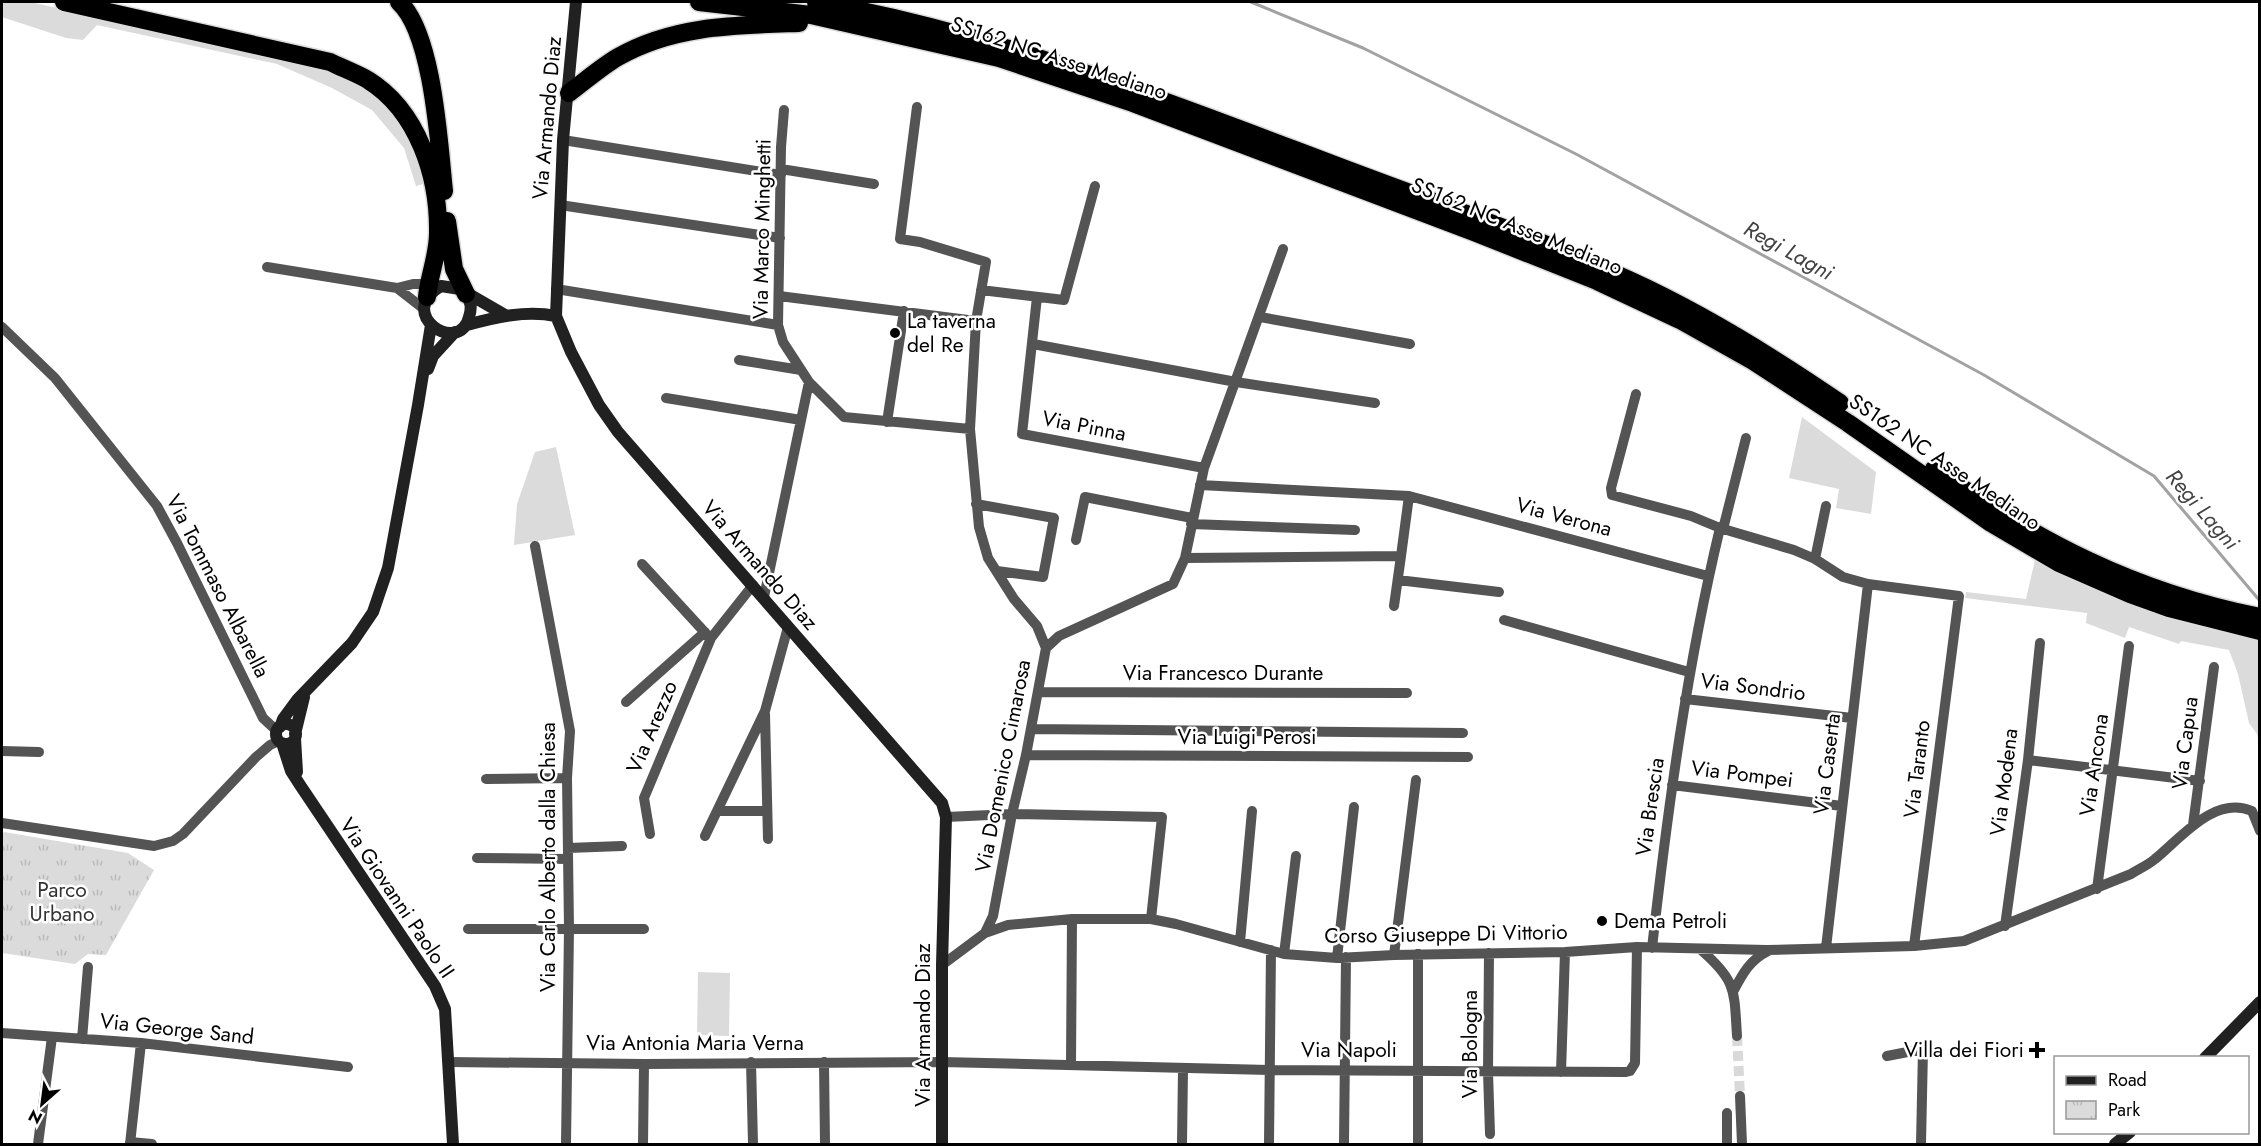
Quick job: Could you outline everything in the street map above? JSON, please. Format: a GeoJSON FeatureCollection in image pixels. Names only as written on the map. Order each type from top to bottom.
{"type":"FeatureCollection","features":[{"type":"Feature","properties":{"kind":"highway"},"geometry":{"type":"LineString","coordinates":[[64,2],[330,62],[369,81],[402,111],[424,152],[432,176],[438,232],[430,294]]}},
{"type":"Feature","properties":{"kind":"highway"},"geometry":{"type":"LineString","coordinates":[[399,2],[408,10],[428,63],[451,257],[466,294]]}},
{"type":"Feature","properties":{"kind":"highway","name":"SS162 NC Asse Mediano"},"geometry":{"type":"LineString","coordinates":[[699,2],[905,27]]}},
{"type":"Feature","properties":{"kind":"highway","name":"SS162 NC Asse Mediano"},"geometry":{"type":"LineString","coordinates":[[816,2],[905,27],[1133,103],[1597,281],[1680,320],[1753,360],[1848,423],[1950,496],[2023,543],[2102,582],[2159,604],[2259,618]]}},
{"type":"Feature","properties":{"kind":"highway"},"geometry":{"type":"LineString","coordinates":[[854,2],[905,27]]}},
{"type":"Feature","properties":{"kind":"highway"},"geometry":{"type":"LineString","coordinates":[[569,93],[619,57],[671,34],[724,25],[802,23],[905,27]]}},
{"type":"Feature","properties":{"kind":"highway","name":"SS162 NC Asse Mediano"},"geometry":{"type":"LineString","coordinates":[[2195,609],[2259,631]]}},
{"type":"Feature","properties":{"kind":"main road","name":"Via Armando Diaz"},"geometry":{"type":"LineString","coordinates":[[576,2],[563,140],[556,316],[594,397],[618,432],[942,803],[946,818],[942,965],[942,1144]]}},
{"type":"Feature","properties":{"kind":"main road"},"geometry":{"type":"LineString","coordinates":[[505,315],[460,289],[430,294],[426,318],[431,325],[442,332],[455,332],[467,325],[505,315],[544,313],[556,316]]}},
{"type":"Feature","properties":{"kind":"main road"},"geometry":{"type":"LineString","coordinates":[[466,294],[471,306],[467,325]]}},
{"type":"Feature","properties":{"kind":"main road","name":"Via Giovanni Paolo II"},"geometry":{"type":"LineString","coordinates":[[431,325],[388,568],[373,612],[352,643],[283,719],[279,735],[291,771],[300,786],[435,986],[445,1009],[453,1144]]}},
{"type":"Feature","properties":{"kind":"main road","name":"Via Giovanni Paolo II"},"geometry":{"type":"LineString","coordinates":[[422,381],[433,356],[455,332]]}},
{"type":"Feature","properties":{"kind":"main road","name":"Via Giovanni Paolo II"},"geometry":{"type":"LineString","coordinates":[[300,786],[295,736],[303,698],[307,690]]}},
{"type":"Feature","properties":{"kind":"main road"},"geometry":{"type":"LineString","coordinates":[[288,725],[293,728],[295,736],[288,744],[279,735],[288,725]]}},
{"type":"Feature","properties":{"kind":"main road"},"geometry":{"type":"LineString","coordinates":[[2207,1056],[2259,1002]]}},
{"type":"Feature","properties":{"kind":"main road"},"geometry":{"type":"LineString","coordinates":[[2115,1144],[2128,1137]]}},
{"type":"Feature","properties":{"kind":"street"},"geometry":{"type":"LineString","coordinates":[[917,107],[900,239],[920,242],[986,262],[976,321],[970,429],[978,527],[988,558],[1014,599],[1037,626],[1046,648]]}},
{"type":"Feature","properties":{"kind":"street","name":"Via Marco Minghetti"},"geometry":{"type":"LineString","coordinates":[[784,110],[778,325],[783,342],[809,382],[844,417],[970,429]]}},
{"type":"Feature","properties":{"kind":"street"},"geometry":{"type":"LineString","coordinates":[[563,140],[874,184]]}},
{"type":"Feature","properties":{"kind":"street"},"geometry":{"type":"LineString","coordinates":[[981,290],[1064,300],[1095,186]]}},
{"type":"Feature","properties":{"kind":"street"},"geometry":{"type":"LineString","coordinates":[[560,205],[780,238]]}},
{"type":"Feature","properties":{"kind":"street","name":"Via Domenico Cimarosa"},"geometry":{"type":"LineString","coordinates":[[985,933],[993,916],[1046,648],[1059,636],[1173,584],[1185,558],[1204,468],[1283,249]]}},
{"type":"Feature","properties":{"kind":"street"},"geometry":{"type":"LineString","coordinates":[[267,267],[430,294]]}},
{"type":"Feature","properties":{"kind":"street"},"geometry":{"type":"LineString","coordinates":[[397,288],[413,284],[430,294]]}},
{"type":"Feature","properties":{"kind":"street"},"geometry":{"type":"LineString","coordinates":[[556,289],[778,325]]}},
{"type":"Feature","properties":{"kind":"street"},"geometry":{"type":"LineString","coordinates":[[779,296],[976,321]]}},
{"type":"Feature","properties":{"kind":"street","name":"Via Pinna"},"geometry":{"type":"LineString","coordinates":[[1037,297],[1022,434],[1204,468]]}},
{"type":"Feature","properties":{"kind":"street"},"geometry":{"type":"LineString","coordinates":[[886,422],[904,311]]}},
{"type":"Feature","properties":{"kind":"street"},"geometry":{"type":"LineString","coordinates":[[1260,317],[1410,344]]}},
{"type":"Feature","properties":{"kind":"street","name":"Via Tommaso Albarella"},"geometry":{"type":"LineString","coordinates":[[2,327],[55,378],[157,506],[263,718],[279,735]]}},
{"type":"Feature","properties":{"kind":"street"},"geometry":{"type":"LineString","coordinates":[[1033,344],[1236,382],[1375,403]]}},
{"type":"Feature","properties":{"kind":"street"},"geometry":{"type":"LineString","coordinates":[[739,360],[801,370]]}},
{"type":"Feature","properties":{"kind":"street"},"geometry":{"type":"LineString","coordinates":[[764,597],[809,382]]}},
{"type":"Feature","properties":{"kind":"street"},"geometry":{"type":"LineString","coordinates":[[1636,394],[1611,488],[1612,495],[1691,516],[1794,550],[1815,559],[1844,577],[1868,584]]}},
{"type":"Feature","properties":{"kind":"street"},"geometry":{"type":"LineString","coordinates":[[666,398],[801,420]]}},
{"type":"Feature","properties":{"kind":"street","name":"Via Brescia"},"geometry":{"type":"LineString","coordinates":[[1652,948],[1667,815],[1689,672],[1708,576],[1746,438]]}},
{"type":"Feature","properties":{"kind":"street","name":"Via Verona"},"geometry":{"type":"LineString","coordinates":[[1200,485],[1409,496],[1708,576]]}},
{"type":"Feature","properties":{"kind":"street"},"geometry":{"type":"LineString","coordinates":[[1394,606],[1409,496]]}},
{"type":"Feature","properties":{"kind":"street"},"geometry":{"type":"LineString","coordinates":[[1077,540],[1085,497],[1191,521],[1355,530]]}},
{"type":"Feature","properties":{"kind":"street"},"geometry":{"type":"LineString","coordinates":[[976,504],[1054,518],[1043,577],[997,571]]}},
{"type":"Feature","properties":{"kind":"street"},"geometry":{"type":"LineString","coordinates":[[1815,559],[1826,506]]}},
{"type":"Feature","properties":{"kind":"street","name":"Via Carlo Alberto dalla Chiesa"},"geometry":{"type":"LineString","coordinates":[[535,546],[570,731],[567,778],[569,929],[566,1144]]}},
{"type":"Feature","properties":{"kind":"street"},"geometry":{"type":"LineString","coordinates":[[1185,558],[1401,556]]}},
{"type":"Feature","properties":{"kind":"street"},"geometry":{"type":"LineString","coordinates":[[642,564],[708,635]]}},
{"type":"Feature","properties":{"kind":"street"},"geometry":{"type":"LineString","coordinates":[[1398,580],[1499,592]]}},
{"type":"Feature","properties":{"kind":"street","name":"Via Taranto"},"geometry":{"type":"LineString","coordinates":[[1868,584],[1959,596],[1914,946]]}},
{"type":"Feature","properties":{"kind":"street","name":"Via Caserta"},"geometry":{"type":"LineString","coordinates":[[1826,948],[1868,584]]}},
{"type":"Feature","properties":{"kind":"street","name":"Via Arezzo"},"geometry":{"type":"LineString","coordinates":[[626,702],[708,635],[753,585]]}},
{"type":"Feature","properties":{"kind":"street"},"geometry":{"type":"LineString","coordinates":[[1503,620],[1689,672]]}},
{"type":"Feature","properties":{"kind":"street"},"geometry":{"type":"LineString","coordinates":[[705,836],[765,711],[788,627]]}},
{"type":"Feature","properties":{"kind":"street","name":"Via Arezzo"},"geometry":{"type":"LineString","coordinates":[[650,834],[644,798],[708,635]]}},
{"type":"Feature","properties":{"kind":"street","name":"Via Modena"},"geometry":{"type":"LineString","coordinates":[[2005,926],[2028,760],[2040,643]]}},
{"type":"Feature","properties":{"kind":"street","name":"Via Ancona"},"geometry":{"type":"LineString","coordinates":[[2097,888],[2129,646]]}},
{"type":"Feature","properties":{"kind":"street","name":"Via Capua"},"geometry":{"type":"LineString","coordinates":[[2193,825],[2214,667]]}},
{"type":"Feature","properties":{"kind":"street","name":"Via Francesco Durante"},"geometry":{"type":"LineString","coordinates":[[1038,692],[1407,693]]}},
{"type":"Feature","properties":{"kind":"street","name":"Via Sondrio"},"geometry":{"type":"LineString","coordinates":[[1685,699],[1852,718]]}},
{"type":"Feature","properties":{"kind":"street"},"geometry":{"type":"LineString","coordinates":[[765,711],[768,838]]}},
{"type":"Feature","properties":{"kind":"street"},"geometry":{"type":"LineString","coordinates":[[1031,729],[1463,733]]}},
{"type":"Feature","properties":{"kind":"street"},"geometry":{"type":"LineString","coordinates":[[2,824],[129,844],[154,846],[173,841],[183,834],[279,735]]}},
{"type":"Feature","properties":{"kind":"street"},"geometry":{"type":"LineString","coordinates":[[2,751],[39,752]]}},
{"type":"Feature","properties":{"kind":"street","name":"Via Luigi Perosi"},"geometry":{"type":"LineString","coordinates":[[1026,755],[1468,757]]}},
{"type":"Feature","properties":{"kind":"street"},"geometry":{"type":"LineString","coordinates":[[2028,760],[2200,781]]}},
{"type":"Feature","properties":{"kind":"street"},"geometry":{"type":"LineString","coordinates":[[486,778],[567,778]]}},
{"type":"Feature","properties":{"kind":"street"},"geometry":{"type":"LineString","coordinates":[[1394,955],[1416,780]]}},
{"type":"Feature","properties":{"kind":"street","name":"Via Pompei"},"geometry":{"type":"LineString","coordinates":[[1672,785],[1842,806]]}},
{"type":"Feature","properties":{"kind":"street"},"geometry":{"type":"LineString","coordinates":[[1344,1144],[1342,957],[1354,807]]}},
{"type":"Feature","properties":{"kind":"street","name":"Corso Giuseppe Di Vittorio"},"geometry":{"type":"LineString","coordinates":[[985,933],[1008,925],[1072,919],[1151,919],[1284,954],[1342,957],[1565,952],[1637,947],[1771,950],[1914,946],[1964,941],[2131,874],[2154,860],[2193,825],[2228,809],[2245,808],[2252,811],[2259,831]]}},
{"type":"Feature","properties":{"kind":"street"},"geometry":{"type":"LineString","coordinates":[[717,811],[768,811]]}},
{"type":"Feature","properties":{"kind":"street"},"geometry":{"type":"LineString","coordinates":[[1240,942],[1252,811]]}},
{"type":"Feature","properties":{"kind":"street"},"geometry":{"type":"LineString","coordinates":[[946,818],[1012,814],[1162,817],[1151,919]]}},
{"type":"Feature","properties":{"kind":"street"},"geometry":{"type":"LineString","coordinates":[[477,858],[568,853],[622,846]]}},
{"type":"Feature","properties":{"kind":"street"},"geometry":{"type":"LineString","coordinates":[[1284,954],[1296,856]]}},
{"type":"Feature","properties":{"kind":"street"},"geometry":{"type":"LineString","coordinates":[[1071,1064],[1072,919]]}},
{"type":"Feature","properties":{"kind":"street"},"geometry":{"type":"LineString","coordinates":[[468,928],[644,928]]}},
{"type":"Feature","properties":{"kind":"street"},"geometry":{"type":"LineString","coordinates":[[942,965],[985,933]]}},
{"type":"Feature","properties":{"kind":"street","name":"Via Napoli"},"geometry":{"type":"LineString","coordinates":[[942,1062],[1269,1070],[1626,1072],[1634,1068],[1635,1063],[1637,947]]}},
{"type":"Feature","properties":{"kind":"street"},"geometry":{"type":"LineString","coordinates":[[1700,949],[1720,968],[1734,990],[1737,1036]]}},
{"type":"Feature","properties":{"kind":"street"},"geometry":{"type":"LineString","coordinates":[[1269,1144],[1272,950]]}},
{"type":"Feature","properties":{"kind":"street"},"geometry":{"type":"LineString","coordinates":[[1734,990],[1746,968],[1757,956],[1771,950]]}},
{"type":"Feature","properties":{"kind":"street"},"geometry":{"type":"LineString","coordinates":[[1561,1072],[1565,952]]}},
{"type":"Feature","properties":{"kind":"street","name":"Via Bologna"},"geometry":{"type":"LineString","coordinates":[[1489,953],[1490,1134]]}},
{"type":"Feature","properties":{"kind":"street"},"geometry":{"type":"LineString","coordinates":[[1418,954],[1418,1144]]}},
{"type":"Feature","properties":{"kind":"street"},"geometry":{"type":"LineString","coordinates":[[82,1039],[88,967]]}},
{"type":"Feature","properties":{"kind":"street","name":"Via George Sand"},"geometry":{"type":"LineString","coordinates":[[2,1033],[141,1043],[348,1067]]}},
{"type":"Feature","properties":{"kind":"street"},"geometry":{"type":"LineString","coordinates":[[38,1144],[52,1037]]}},
{"type":"Feature","properties":{"kind":"street"},"geometry":{"type":"LineString","coordinates":[[141,1043],[130,1143],[152,1144]]}},
{"type":"Feature","properties":{"kind":"street"},"geometry":{"type":"LineString","coordinates":[[1887,1056],[1923,1049],[1921,1144]]}},
{"type":"Feature","properties":{"kind":"street","name":"Via Antonia Maria Verna"},"geometry":{"type":"LineString","coordinates":[[448,1062],[567,1064],[942,1062]]}},
{"type":"Feature","properties":{"kind":"street"},"geometry":{"type":"LineString","coordinates":[[751,1062],[753,1144]]}},
{"type":"Feature","properties":{"kind":"street"},"geometry":{"type":"LineString","coordinates":[[824,1062],[825,1144]]}},
{"type":"Feature","properties":{"kind":"street"},"geometry":{"type":"LineString","coordinates":[[643,1144],[644,1064]]}},
{"type":"Feature","properties":{"kind":"street"},"geometry":{"type":"LineString","coordinates":[[1182,1144],[1183,1068]]}},
{"type":"Feature","properties":{"kind":"street"},"geometry":{"type":"LineString","coordinates":[[1740,1096],[1742,1144]]}},
{"type":"Feature","properties":{"kind":"street"},"geometry":{"type":"LineString","coordinates":[[1726,1113],[1727,1144]]}},
{"type":"Feature","properties":{"kind":"green space"},"geometry":{"type":"Polygon","coordinates":[[[2,2],[30,2],[326,67],[380,96],[407,126],[427,183],[416,186],[404,148],[372,110],[332,88],[277,64],[97,25],[83,40],[66,38],[2,17],[2,2]]]}},
{"type":"Feature","properties":{"kind":"green space"},"geometry":{"type":"Polygon","coordinates":[[[1802,417],[1876,472],[1871,514],[1836,508],[1839,489],[1789,478],[1802,417]]]}},
{"type":"Feature","properties":{"kind":"green space"},"geometry":{"type":"Polygon","coordinates":[[[556,447],[575,535],[514,545],[517,504],[535,452],[556,447]]]}},
{"type":"Feature","properties":{"kind":"green space"},"geometry":{"type":"Polygon","coordinates":[[[2035,560],[2089,585],[2172,617],[2259,640],[2259,744],[2257,734],[2249,723],[2238,674],[2229,650],[2181,641],[2179,644],[2129,627],[2125,638],[2086,623],[2087,613],[1965,598],[1966,592],[2026,599],[2035,560]]]}},
{"type":"Feature","properties":{"kind":"green space","name":"Parco Urbano"},"geometry":{"type":"Polygon","coordinates":[[[4,832],[128,853],[154,870],[106,955],[88,954],[75,964],[2,953],[2,835],[4,832]]]}},
{"type":"Feature","properties":{"kind":"green space"},"geometry":{"type":"Polygon","coordinates":[[[698,972],[730,973],[729,1036],[697,1035],[698,972]]]}},
{"type":"Feature","properties":{"kind":"waterway","name":"Regi Lagni"},"geometry":{"type":"LineString","coordinates":[[1251,2],[1363,48],[1576,154],[1984,375],[2154,476],[2260,601]]}},
{"type":"Feature","properties":{"kind":"tunnel"},"geometry":{"type":"LineString","coordinates":[[1737,1036],[1740,1096]]}},
{"type":"Feature","properties":{"kind":"place","name":"La taverna del Re"},"geometry":{"type":"Point","coordinates":[895,333]}},
{"type":"Feature","properties":{"kind":"place","name":"Dema Petroli"},"geometry":{"type":"Point","coordinates":[1602,921]}},
{"type":"Feature","properties":{"kind":"place","name":"Villa dei Fiori"},"geometry":{"type":"Point","coordinates":[2037,1050]}}]}
